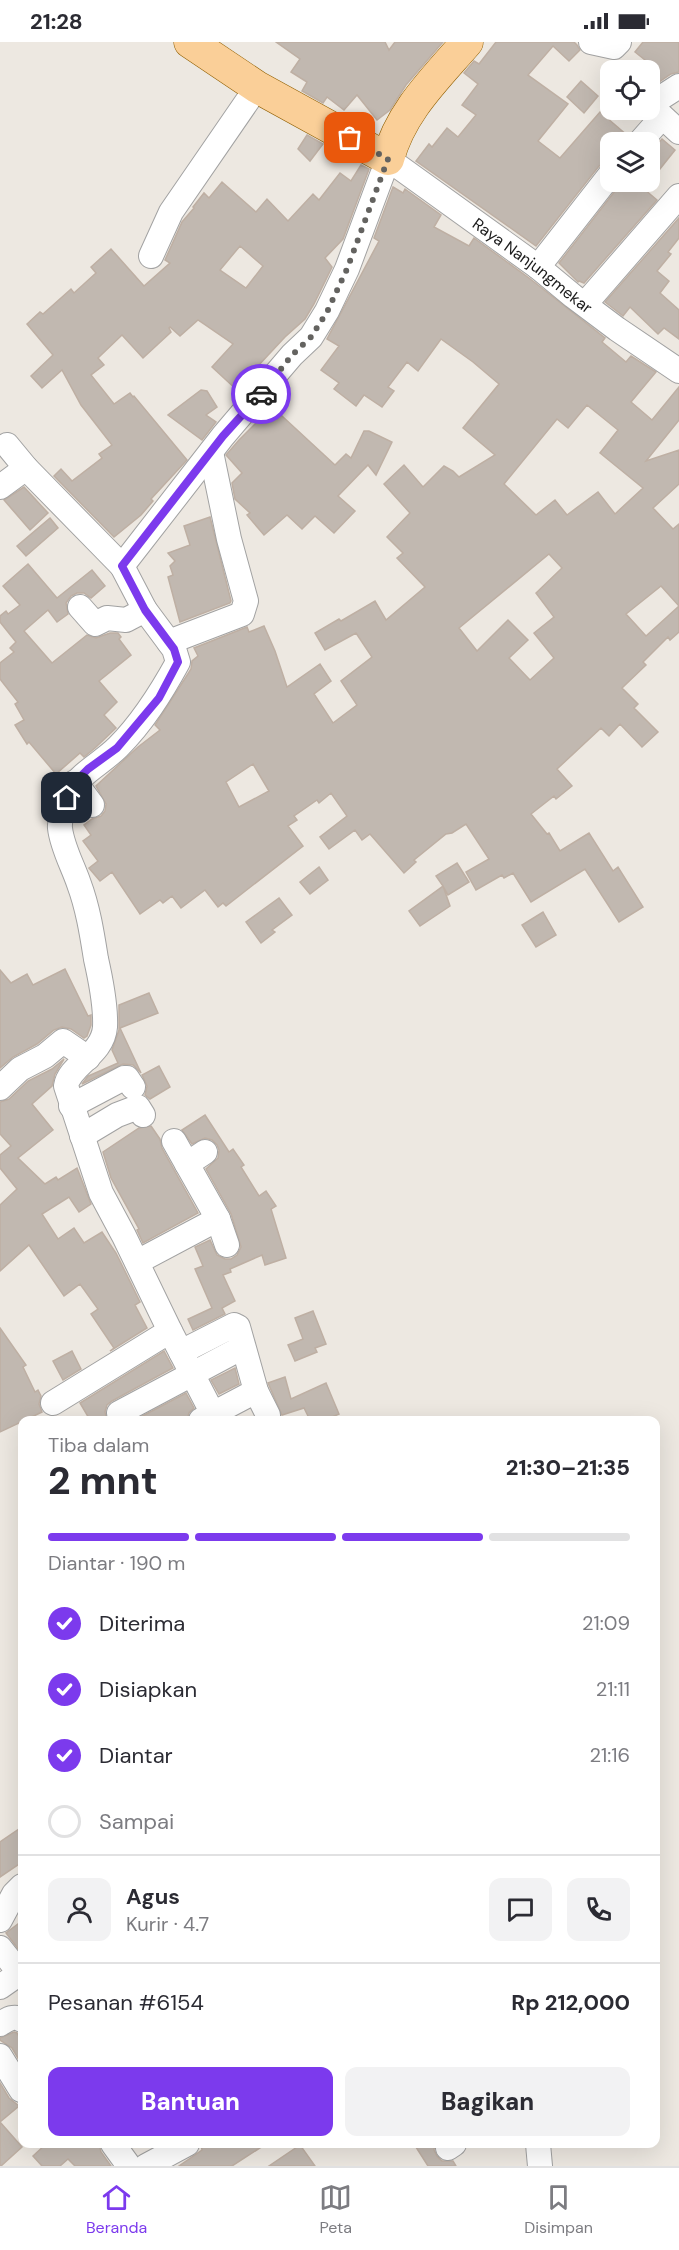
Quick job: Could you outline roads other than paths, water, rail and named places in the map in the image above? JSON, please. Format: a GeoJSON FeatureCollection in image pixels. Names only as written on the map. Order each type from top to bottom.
{"type":"FeatureCollection","features":[{"type":"Feature","properties":{"kind":"main road"},"geometry":{"type":"LineString","coordinates":[[385,166],[393,139],[417,100],[467,42]]}},
{"type":"Feature","properties":{"kind":"main road","name":"Raya Nanjungmekar"},"geometry":{"type":"LineString","coordinates":[[196,44],[257,87],[385,166]]}},
{"type":"Feature","properties":{"kind":"street"},"geometry":{"type":"LineString","coordinates":[[591,42],[614,47],[620,42]]}},
{"type":"Feature","properties":{"kind":"street"},"geometry":{"type":"LineString","coordinates":[[657,132],[671,124],[652,107],[651,103],[679,86]]}},
{"type":"Feature","properties":{"kind":"street"},"geometry":{"type":"LineString","coordinates":[[151,256],[171,212],[257,87]]}},
{"type":"Feature","properties":{"kind":"street","name":"Raya Nanjungmekar"},"geometry":{"type":"LineString","coordinates":[[385,166],[538,267],[585,304],[679,371]]}},
{"type":"Feature","properties":{"kind":"street"},"geometry":{"type":"LineString","coordinates":[[122,566],[211,452],[292,355],[311,337],[327,312],[347,269],[385,166]]}},
{"type":"Feature","properties":{"kind":"street"},"geometry":{"type":"LineString","coordinates":[[538,267],[600,188]]}},
{"type":"Feature","properties":{"kind":"street"},"geometry":{"type":"LineString","coordinates":[[585,304],[678,198]]}},
{"type":"Feature","properties":{"kind":"street"},"geometry":{"type":"LineString","coordinates":[[7,445],[26,468],[122,566],[145,610],[177,654],[178,662],[159,698],[117,748],[88,769],[75,782],[67,798],[60,827],[89,920],[102,988],[105,1027],[99,1045],[67,1080],[66,1086],[101,1193],[181,1352],[209,1416]]}},
{"type":"Feature","properties":{"kind":"street"},"geometry":{"type":"LineString","coordinates":[[169,642],[242,614],[246,607],[211,452]]}},
{"type":"Feature","properties":{"kind":"street"},"geometry":{"type":"LineString","coordinates":[[0,487],[26,468]]}},
{"type":"Feature","properties":{"kind":"street"},"geometry":{"type":"LineString","coordinates":[[80,607],[95,624],[107,618],[123,621],[145,610]]}},
{"type":"Feature","properties":{"kind":"street"},"geometry":{"type":"LineString","coordinates":[[75,782],[92,805]]}},
{"type":"Feature","properties":{"kind":"street"},"geometry":{"type":"LineString","coordinates":[[0,1088],[20,1069],[45,1056],[63,1041],[88,1058]]}},
{"type":"Feature","properties":{"kind":"street"},"geometry":{"type":"LineString","coordinates":[[71,1106],[124,1078],[127,1078],[133,1087]]}},
{"type":"Feature","properties":{"kind":"street"},"geometry":{"type":"LineString","coordinates":[[82,1136],[117,1115],[138,1107],[143,1115]]}},
{"type":"Feature","properties":{"kind":"street"},"geometry":{"type":"LineString","coordinates":[[174,1141],[196,1158],[227,1245]]}},
{"type":"Feature","properties":{"kind":"street"},"geometry":{"type":"LineString","coordinates":[[137,1262],[218,1219]]}},
{"type":"Feature","properties":{"kind":"street"},"geometry":{"type":"LineString","coordinates":[[181,1352],[234,1325],[238,1327],[256,1390],[268,1415]]}},
{"type":"Feature","properties":{"kind":"street"},"geometry":{"type":"LineString","coordinates":[[54,1403],[170,1331]]}},
{"type":"Feature","properties":{"kind":"street"},"geometry":{"type":"LineString","coordinates":[[119,1413],[243,1347]]}},
{"type":"Feature","properties":{"kind":"street"},"geometry":{"type":"LineString","coordinates":[[213,1416],[256,1390]]}},
{"type":"Feature","properties":{"kind":"street"},"geometry":{"type":"LineString","coordinates":[[0,1920],[18,1890]]}},
{"type":"Feature","properties":{"kind":"street"},"geometry":{"type":"LineString","coordinates":[[0,1948],[18,1970]]}},
{"type":"Feature","properties":{"kind":"street"},"geometry":{"type":"LineString","coordinates":[[0,1988],[18,1976]]}},
{"type":"Feature","properties":{"kind":"street"},"geometry":{"type":"LineString","coordinates":[[0,2024],[10,2018],[18,2017]]}},
{"type":"Feature","properties":{"kind":"street"},"geometry":{"type":"LineString","coordinates":[[0,2056],[18,2085]]}},
{"type":"Feature","properties":{"kind":"street"},"geometry":{"type":"LineString","coordinates":[[116,2148],[129,2166]]}},
{"type":"Feature","properties":{"kind":"street"},"geometry":{"type":"LineString","coordinates":[[146,2166],[180,2148]]}},
{"type":"Feature","properties":{"kind":"street"},"geometry":{"type":"LineString","coordinates":[[538,2148],[540,2166]]}}]}
